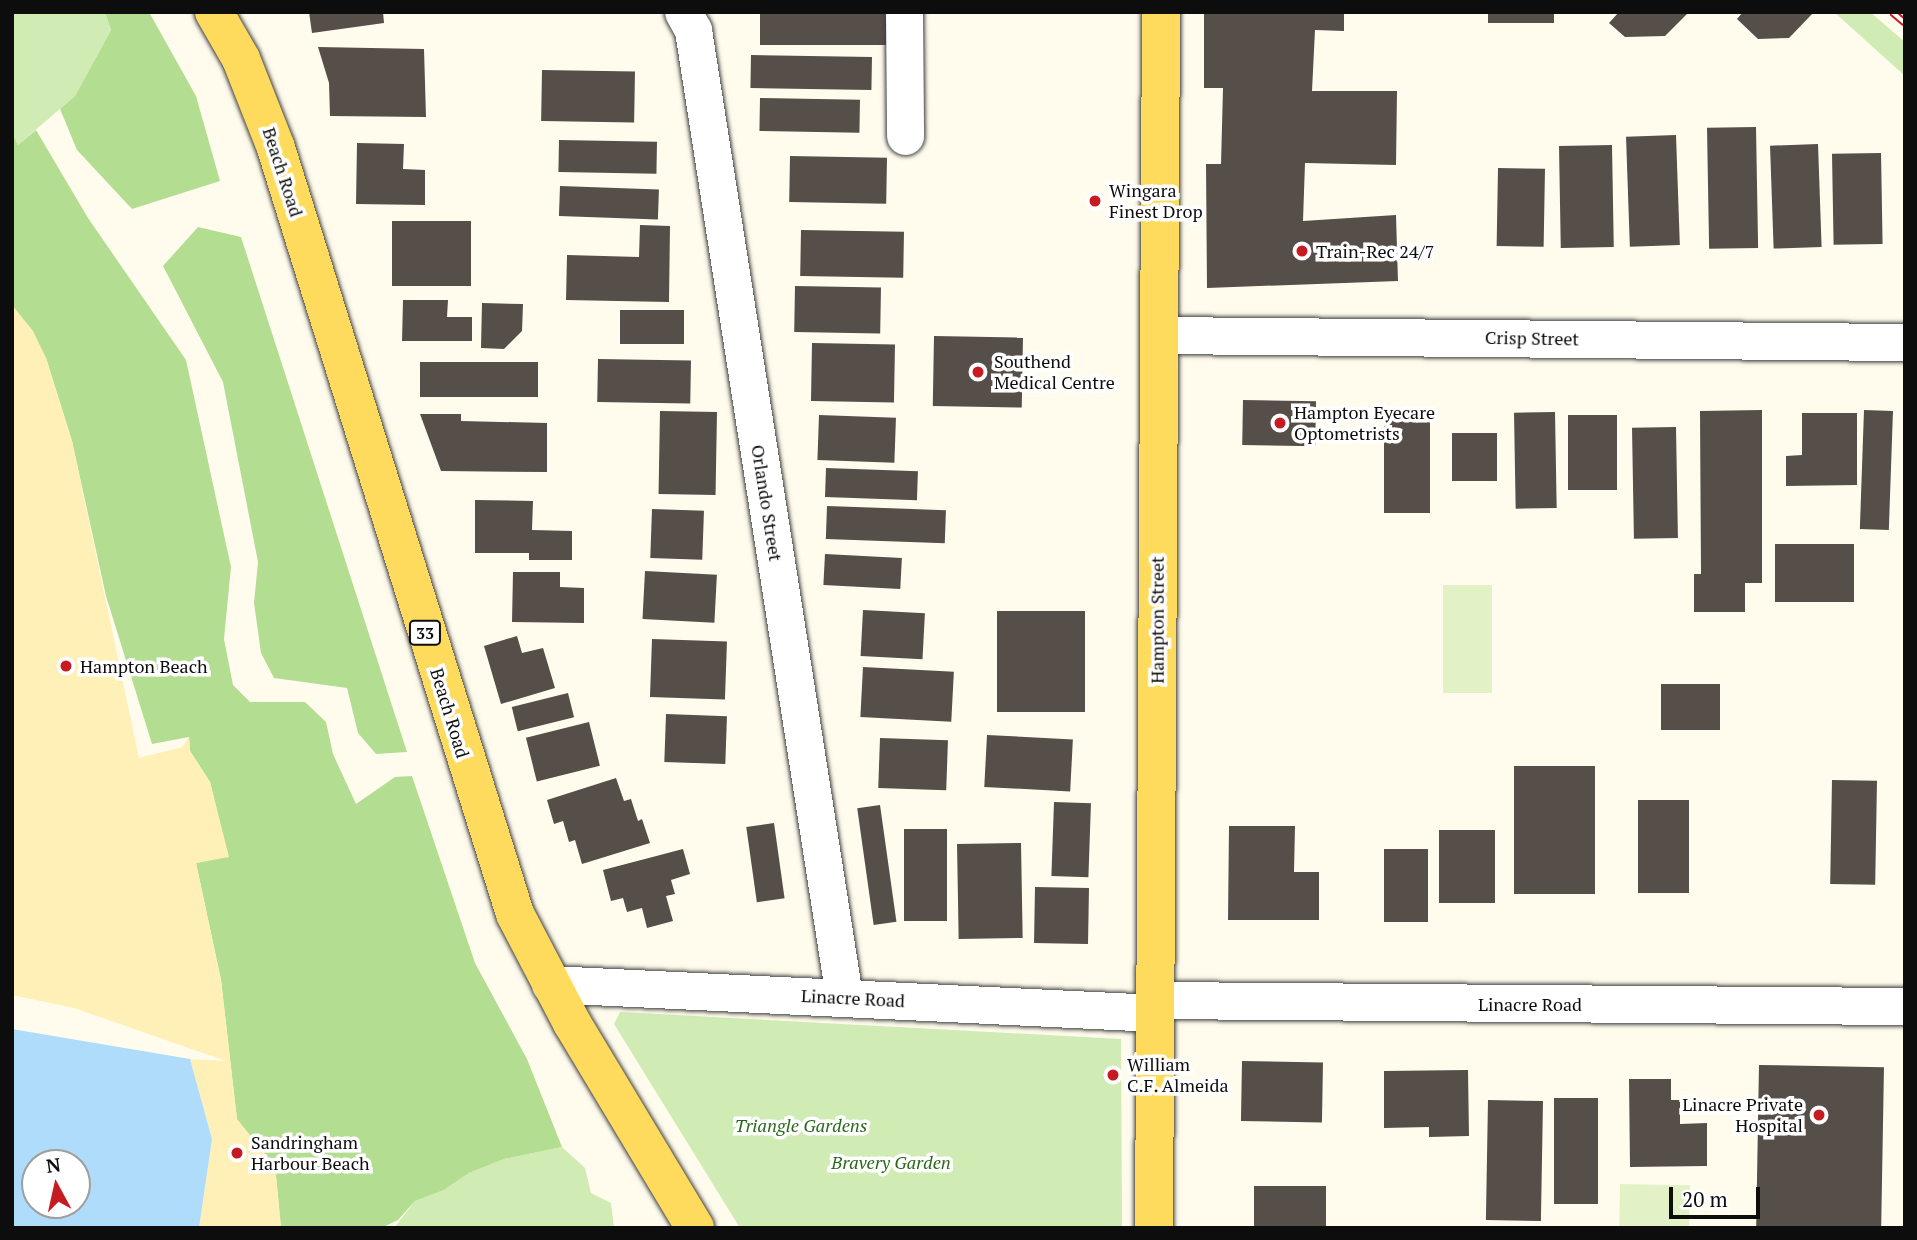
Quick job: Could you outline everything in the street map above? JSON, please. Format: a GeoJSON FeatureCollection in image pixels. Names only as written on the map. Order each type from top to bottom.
{"type":"FeatureCollection","features":[{"type":"Feature","properties":{"kind":"main road","name":"Beach Road"},"geometry":{"type":"LineString","coordinates":[[215,12],[241,59],[276,148],[483,820],[515,914],[550,984],[695,1228]]}},
{"type":"Feature","properties":{"kind":"main road","name":"Hampton Street"},"geometry":{"type":"LineString","coordinates":[[1154,1228],[1161,12]]}},
{"type":"Feature","properties":{"kind":"street","name":"Orlando Street"},"geometry":{"type":"LineString","coordinates":[[683,12],[694,30],[844,997]]}},
{"type":"Feature","properties":{"kind":"street"},"geometry":{"type":"LineString","coordinates":[[904,12],[905,136]]}},
{"type":"Feature","properties":{"kind":"street","name":"Crisp Street"},"geometry":{"type":"LineString","coordinates":[[1158,335],[1905,342]]}},
{"type":"Feature","properties":{"kind":"street","name":"Linacre Road"},"geometry":{"type":"LineString","coordinates":[[550,984],[844,997],[1155,1006],[1905,1006]]}},
{"type":"Feature","properties":{"kind":"green space"},"geometry":{"type":"Polygon","coordinates":[[[12,12],[105,12],[111,30],[75,96],[18,145],[12,133],[12,12]]]}},
{"type":"Feature","properties":{"kind":"green space"},"geometry":{"type":"Polygon","coordinates":[[[105,12],[149,12],[196,96],[220,181],[132,209],[77,150],[60,109],[75,96],[111,30],[105,12]]]}},
{"type":"Feature","properties":{"kind":"green space"},"geometry":{"type":"Polygon","coordinates":[[[1834,12],[1870,12],[1905,42],[1905,76],[1834,12]]]}},
{"type":"Feature","properties":{"kind":"green space"},"geometry":{"type":"Polygon","coordinates":[[[36,130],[88,218],[186,360],[231,567],[224,639],[233,685],[250,702],[305,702],[326,722],[333,754],[356,804],[395,777],[412,776],[475,963],[527,1059],[562,1147],[504,1159],[469,1173],[444,1190],[415,1201],[398,1220],[381,1228],[281,1228],[275,1166],[237,1120],[221,980],[196,863],[228,856],[210,782],[190,751],[189,737],[152,744],[106,596],[72,441],[46,358],[12,304],[12,133],[18,145],[36,130]]]}},
{"type":"Feature","properties":{"kind":"green space"},"geometry":{"type":"Polygon","coordinates":[[[198,227],[241,237],[407,752],[376,754],[358,733],[347,688],[274,678],[261,653],[254,603],[258,562],[223,382],[163,266],[198,227]]]}},
{"type":"Feature","properties":{"kind":"green space"},"geometry":{"type":"Polygon","coordinates":[[[1443,585],[1492,585],[1492,693],[1443,693],[1443,585]]]}},
{"type":"Feature","properties":{"kind":"green space","name":"Triangle Gardens"},"geometry":{"type":"Polygon","coordinates":[[[620,1012],[1121,1039],[1122,1228],[740,1228],[614,1024],[620,1012]]]}},
{"type":"Feature","properties":{"kind":"green space"},"geometry":{"type":"Polygon","coordinates":[[[562,1147],[585,1168],[591,1193],[611,1203],[614,1228],[394,1228],[415,1201],[444,1190],[469,1173],[504,1159],[562,1147]]]}},
{"type":"Feature","properties":{"kind":"green space"},"geometry":{"type":"Polygon","coordinates":[[[1620,1184],[1690,1185],[1689,1228],[1619,1228],[1620,1184]]]}},
{"type":"Feature","properties":{"kind":"sand","name":"Hampton Beach"},"geometry":{"type":"Polygon","coordinates":[[[12,305],[33,331],[46,358],[72,441],[139,758],[182,747],[189,737],[190,751],[210,782],[229,857],[196,863],[221,980],[237,1119],[275,1166],[281,1228],[199,1228],[212,1139],[190,1059],[226,1061],[74,1008],[12,995],[12,305]]]}},
{"type":"Feature","properties":{"kind":"water"},"geometry":{"type":"Polygon","coordinates":[[[12,1029],[190,1059],[212,1139],[199,1228],[12,1228],[12,1029]]]}},
{"type":"Feature","properties":{"kind":"building"},"geometry":{"type":"Polygon","coordinates":[[[309,12],[383,12],[384,23],[312,33],[309,12]]]}},
{"type":"Feature","properties":{"kind":"building"},"geometry":{"type":"Polygon","coordinates":[[[760,12],[896,12],[896,45],[760,45],[760,12]]]}},
{"type":"Feature","properties":{"kind":"building"},"geometry":{"type":"Polygon","coordinates":[[[1204,12],[1344,12],[1344,31],[1315,30],[1312,91],[1397,91],[1396,165],[1305,163],[1303,221],[1396,215],[1398,281],[1207,288],[1206,164],[1221,164],[1223,88],[1204,88],[1204,12]]]}},
{"type":"Feature","properties":{"kind":"building"},"geometry":{"type":"Polygon","coordinates":[[[1488,12],[1554,12],[1554,23],[1488,23],[1488,12]]]}},
{"type":"Feature","properties":{"kind":"building"},"geometry":{"type":"Polygon","coordinates":[[[1619,12],[1689,12],[1665,36],[1625,37],[1609,23],[1619,12]]]}},
{"type":"Feature","properties":{"kind":"building"},"geometry":{"type":"Polygon","coordinates":[[[1743,12],[1814,12],[1789,38],[1758,39],[1737,19],[1743,12]]]}},
{"type":"Feature","properties":{"kind":"building"},"geometry":{"type":"Polygon","coordinates":[[[318,47],[424,49],[426,117],[330,116],[329,83],[318,47]]]}},
{"type":"Feature","properties":{"kind":"building"},"geometry":{"type":"Polygon","coordinates":[[[751,55],[872,57],[871,90],[750,88],[751,55]]]}},
{"type":"Feature","properties":{"kind":"building"},"geometry":{"type":"Polygon","coordinates":[[[542,70],[635,72],[634,123],[541,121],[542,70]]]}},
{"type":"Feature","properties":{"kind":"building"},"geometry":{"type":"Polygon","coordinates":[[[760,98],[860,100],[859,133],[759,131],[760,98]]]}},
{"type":"Feature","properties":{"kind":"building"},"geometry":{"type":"Polygon","coordinates":[[[1756,127],[1758,248],[1709,249],[1707,128],[1756,127]]]}},
{"type":"Feature","properties":{"kind":"building"},"geometry":{"type":"Polygon","coordinates":[[[1676,135],[1680,245],[1630,247],[1626,137],[1676,135]]]}},
{"type":"Feature","properties":{"kind":"building"},"geometry":{"type":"Polygon","coordinates":[[[559,140],[657,142],[656,174],[558,172],[559,140]]]}},
{"type":"Feature","properties":{"kind":"building"},"geometry":{"type":"Polygon","coordinates":[[[357,143],[404,144],[403,169],[425,170],[425,205],[356,204],[357,143]]]}},
{"type":"Feature","properties":{"kind":"building"},"geometry":{"type":"Polygon","coordinates":[[[1818,144],[1822,247],[1774,249],[1770,146],[1818,144]]]}},
{"type":"Feature","properties":{"kind":"building"},"geometry":{"type":"Polygon","coordinates":[[[1612,145],[1614,247],[1561,248],[1559,146],[1612,145]]]}},
{"type":"Feature","properties":{"kind":"building"},"geometry":{"type":"Polygon","coordinates":[[[1881,153],[1883,244],[1834,245],[1832,154],[1881,153]]]}},
{"type":"Feature","properties":{"kind":"building"},"geometry":{"type":"Polygon","coordinates":[[[790,156],[887,158],[886,204],[789,202],[790,156]]]}},
{"type":"Feature","properties":{"kind":"building"},"geometry":{"type":"Polygon","coordinates":[[[1498,168],[1545,169],[1544,247],[1497,246],[1498,168]]]}},
{"type":"Feature","properties":{"kind":"building"},"geometry":{"type":"Polygon","coordinates":[[[560,186],[659,189],[658,219],[559,216],[560,186]]]}},
{"type":"Feature","properties":{"kind":"building"},"geometry":{"type":"Polygon","coordinates":[[[392,221],[471,221],[471,286],[392,286],[392,221]]]}},
{"type":"Feature","properties":{"kind":"building"},"geometry":{"type":"Polygon","coordinates":[[[640,225],[670,226],[669,302],[566,300],[567,255],[639,257],[640,225]]]}},
{"type":"Feature","properties":{"kind":"building"},"geometry":{"type":"Polygon","coordinates":[[[801,230],[904,232],[903,278],[800,276],[801,230]]]}},
{"type":"Feature","properties":{"kind":"building"},"geometry":{"type":"Polygon","coordinates":[[[795,286],[881,288],[880,333],[794,332],[795,286]]]}},
{"type":"Feature","properties":{"kind":"building"},"geometry":{"type":"Polygon","coordinates":[[[403,300],[448,300],[447,317],[472,317],[472,341],[402,341],[403,300]]]}},
{"type":"Feature","properties":{"kind":"building"},"geometry":{"type":"Polygon","coordinates":[[[482,303],[523,304],[522,331],[504,349],[481,348],[482,303]]]}},
{"type":"Feature","properties":{"kind":"building"},"geometry":{"type":"Polygon","coordinates":[[[620,310],[684,310],[684,344],[620,344],[620,310]]]}},
{"type":"Feature","properties":{"kind":"building","name":"Southend Medical Centre"},"geometry":{"type":"Polygon","coordinates":[[[934,336],[1023,338],[1022,408],[933,406],[934,336]]]}},
{"type":"Feature","properties":{"kind":"building"},"geometry":{"type":"Polygon","coordinates":[[[812,343],[895,344],[894,402],[811,401],[812,343]]]}},
{"type":"Feature","properties":{"kind":"building"},"geometry":{"type":"Polygon","coordinates":[[[598,359],[691,361],[690,404],[597,402],[598,359]]]}},
{"type":"Feature","properties":{"kind":"building"},"geometry":{"type":"Polygon","coordinates":[[[420,362],[538,362],[538,397],[420,397],[420,362]]]}},
{"type":"Feature","properties":{"kind":"building","name":"Hampton Eyecare Optometrists"},"geometry":{"type":"Polygon","coordinates":[[[1243,400],[1316,401],[1315,446],[1242,445],[1243,400]]]}},
{"type":"Feature","properties":{"kind":"building"},"geometry":{"type":"Polygon","coordinates":[[[1762,410],[1762,583],[1745,583],[1745,612],[1694,612],[1694,574],[1701,574],[1700,411],[1762,410]]]}},
{"type":"Feature","properties":{"kind":"building"},"geometry":{"type":"Polygon","coordinates":[[[1864,410],[1893,411],[1889,530],[1860,529],[1864,410]]]}},
{"type":"Feature","properties":{"kind":"building"},"geometry":{"type":"Polygon","coordinates":[[[660,411],[717,412],[716,495],[659,494],[660,411]]]}},
{"type":"Feature","properties":{"kind":"building"},"geometry":{"type":"Polygon","coordinates":[[[1384,411],[1430,411],[1430,513],[1384,513],[1384,411]]]}},
{"type":"Feature","properties":{"kind":"building"},"geometry":{"type":"Polygon","coordinates":[[[1555,412],[1557,508],[1516,509],[1514,413],[1555,412]]]}},
{"type":"Feature","properties":{"kind":"building"},"geometry":{"type":"Polygon","coordinates":[[[1802,413],[1857,413],[1857,485],[1786,486],[1786,456],[1802,455],[1802,413]]]}},
{"type":"Feature","properties":{"kind":"building"},"geometry":{"type":"Polygon","coordinates":[[[420,414],[461,414],[461,421],[547,423],[547,472],[441,471],[420,414]]]}},
{"type":"Feature","properties":{"kind":"building"},"geometry":{"type":"Polygon","coordinates":[[[819,415],[896,418],[894,463],[817,460],[819,415]]]}},
{"type":"Feature","properties":{"kind":"building"},"geometry":{"type":"Polygon","coordinates":[[[1568,415],[1617,415],[1617,490],[1568,490],[1568,415]]]}},
{"type":"Feature","properties":{"kind":"building"},"geometry":{"type":"Polygon","coordinates":[[[1676,427],[1678,538],[1634,539],[1632,428],[1676,427]]]}},
{"type":"Feature","properties":{"kind":"building"},"geometry":{"type":"Polygon","coordinates":[[[1452,433],[1497,433],[1497,481],[1452,481],[1452,433]]]}},
{"type":"Feature","properties":{"kind":"building"},"geometry":{"type":"Polygon","coordinates":[[[826,468],[918,471],[917,500],[825,497],[826,468]]]}},
{"type":"Feature","properties":{"kind":"building"},"geometry":{"type":"Polygon","coordinates":[[[475,500],[533,501],[532,530],[572,531],[572,560],[529,560],[529,553],[475,553],[475,500]]]}},
{"type":"Feature","properties":{"kind":"building"},"geometry":{"type":"Polygon","coordinates":[[[827,506],[946,510],[945,543],[826,539],[827,506]]]}},
{"type":"Feature","properties":{"kind":"building"},"geometry":{"type":"Polygon","coordinates":[[[652,509],[704,511],[702,560],[650,558],[652,509]]]}},
{"type":"Feature","properties":{"kind":"building"},"geometry":{"type":"Polygon","coordinates":[[[1775,544],[1854,544],[1854,602],[1775,602],[1775,544]]]}},
{"type":"Feature","properties":{"kind":"building"},"geometry":{"type":"Polygon","coordinates":[[[825,554],[902,558],[900,589],[823,585],[825,554]]]}},
{"type":"Feature","properties":{"kind":"building"},"geometry":{"type":"Polygon","coordinates":[[[645,571],[717,575],[714,623],[642,619],[645,571]]]}},
{"type":"Feature","properties":{"kind":"building"},"geometry":{"type":"Polygon","coordinates":[[[513,572],[560,572],[560,587],[584,588],[584,623],[512,622],[513,572]]]}},
{"type":"Feature","properties":{"kind":"building"},"geometry":{"type":"Polygon","coordinates":[[[863,610],[925,613],[923,659],[861,656],[863,610]]]}},
{"type":"Feature","properties":{"kind":"building"},"geometry":{"type":"Polygon","coordinates":[[[997,611],[1085,611],[1085,712],[997,712],[997,611]]]}},
{"type":"Feature","properties":{"kind":"building"},"geometry":{"type":"Polygon","coordinates":[[[517,636],[522,653],[543,648],[555,688],[501,704],[484,646],[517,636]]]}},
{"type":"Feature","properties":{"kind":"building"},"geometry":{"type":"Polygon","coordinates":[[[652,639],[727,642],[725,700],[650,697],[652,639]]]}},
{"type":"Feature","properties":{"kind":"building"},"geometry":{"type":"Polygon","coordinates":[[[863,667],[954,672],[951,722],[860,717],[863,667]]]}},
{"type":"Feature","properties":{"kind":"building"},"geometry":{"type":"Polygon","coordinates":[[[1661,684],[1720,684],[1720,730],[1661,730],[1661,684]]]}},
{"type":"Feature","properties":{"kind":"building"},"geometry":{"type":"Polygon","coordinates":[[[568,693],[574,717],[518,731],[512,707],[568,693]]]}},
{"type":"Feature","properties":{"kind":"building"},"geometry":{"type":"Polygon","coordinates":[[[666,714],[727,716],[725,764],[664,762],[666,714]]]}},
{"type":"Feature","properties":{"kind":"building"},"geometry":{"type":"Polygon","coordinates":[[[589,722],[600,766],[537,781],[526,738],[589,722]]]}},
{"type":"Feature","properties":{"kind":"building"},"geometry":{"type":"Polygon","coordinates":[[[987,735],[1073,740],[1070,791],[984,787],[987,735]]]}},
{"type":"Feature","properties":{"kind":"building"},"geometry":{"type":"Polygon","coordinates":[[[880,738],[948,740],[946,790],[878,788],[880,738]]]}},
{"type":"Feature","properties":{"kind":"building"},"geometry":{"type":"Polygon","coordinates":[[[1514,766],[1595,766],[1595,894],[1514,894],[1514,766]]]}},
{"type":"Feature","properties":{"kind":"building"},"geometry":{"type":"Polygon","coordinates":[[[616,778],[624,801],[631,799],[638,821],[642,819],[650,843],[582,864],[575,840],[569,842],[563,821],[554,824],[547,800],[616,778]]]}},
{"type":"Feature","properties":{"kind":"building"},"geometry":{"type":"Polygon","coordinates":[[[1832,780],[1877,781],[1875,885],[1830,884],[1832,780]]]}},
{"type":"Feature","properties":{"kind":"building"},"geometry":{"type":"Polygon","coordinates":[[[1638,800],[1689,800],[1689,893],[1638,893],[1638,800]]]}},
{"type":"Feature","properties":{"kind":"building"},"geometry":{"type":"Polygon","coordinates":[[[1054,802],[1091,803],[1088,877],[1051,876],[1054,802]]]}},
{"type":"Feature","properties":{"kind":"building"},"geometry":{"type":"Polygon","coordinates":[[[880,805],[896,922],[874,925],[857,808],[880,805]]]}},
{"type":"Feature","properties":{"kind":"building"},"geometry":{"type":"Polygon","coordinates":[[[774,823],[785,898],[757,902],[746,827],[774,823]]]}},
{"type":"Feature","properties":{"kind":"building"},"geometry":{"type":"Polygon","coordinates":[[[1229,826],[1295,826],[1294,872],[1319,872],[1319,920],[1228,920],[1229,826]]]}},
{"type":"Feature","properties":{"kind":"building"},"geometry":{"type":"Polygon","coordinates":[[[904,829],[947,829],[947,921],[904,921],[904,829]]]}},
{"type":"Feature","properties":{"kind":"building"},"geometry":{"type":"Polygon","coordinates":[[[1439,830],[1495,830],[1495,903],[1439,903],[1439,830]]]}},
{"type":"Feature","properties":{"kind":"building"},"geometry":{"type":"Polygon","coordinates":[[[1021,843],[1023,938],[959,939],[957,844],[1021,843]]]}},
{"type":"Feature","properties":{"kind":"building"},"geometry":{"type":"Polygon","coordinates":[[[683,849],[690,874],[671,880],[675,894],[666,896],[673,921],[647,928],[642,908],[627,912],[623,898],[611,901],[603,870],[683,849]]]}},
{"type":"Feature","properties":{"kind":"building"},"geometry":{"type":"Polygon","coordinates":[[[1384,849],[1428,849],[1428,922],[1384,922],[1384,849]]]}},
{"type":"Feature","properties":{"kind":"building"},"geometry":{"type":"Polygon","coordinates":[[[1035,887],[1089,888],[1088,944],[1034,943],[1035,887]]]}},
{"type":"Feature","properties":{"kind":"building"},"geometry":{"type":"Polygon","coordinates":[[[1242,1061],[1323,1062],[1322,1122],[1241,1121],[1242,1061]]]}},
{"type":"Feature","properties":{"kind":"building","name":"Linacre Private Hospital"},"geometry":{"type":"Polygon","coordinates":[[[1759,1065],[1884,1067],[1881,1228],[1756,1228],[1759,1065]]]}},
{"type":"Feature","properties":{"kind":"building"},"geometry":{"type":"Polygon","coordinates":[[[1468,1070],[1469,1136],[1429,1137],[1429,1127],[1384,1128],[1384,1071],[1468,1070]]]}},
{"type":"Feature","properties":{"kind":"building"},"geometry":{"type":"Polygon","coordinates":[[[1629,1079],[1671,1079],[1671,1100],[1680,1100],[1680,1124],[1707,1123],[1707,1166],[1630,1167],[1629,1079]]]}},
{"type":"Feature","properties":{"kind":"building"},"geometry":{"type":"Polygon","coordinates":[[[1554,1098],[1598,1098],[1598,1204],[1554,1204],[1554,1098]]]}},
{"type":"Feature","properties":{"kind":"building"},"geometry":{"type":"Polygon","coordinates":[[[1488,1100],[1543,1101],[1541,1221],[1486,1220],[1488,1100]]]}},
{"type":"Feature","properties":{"kind":"building"},"geometry":{"type":"Polygon","coordinates":[[[1254,1186],[1326,1186],[1326,1228],[1254,1228],[1254,1186]]]}},
{"type":"Feature","properties":{"kind":"railway"},"geometry":{"type":"LineString","coordinates":[[1892,12],[1905,23]]}},
{"type":"Feature","properties":{"kind":"place","name":"Wingara Finest Drop"},"geometry":{"type":"Point","coordinates":[1095,201]}},
{"type":"Feature","properties":{"kind":"place","name":"Train-Rec 24/7"},"geometry":{"type":"Point","coordinates":[1302,251]}},
{"type":"Feature","properties":{"kind":"place","name":"Southend Medical Centre"},"geometry":{"type":"Point","coordinates":[978,372]}},
{"type":"Feature","properties":{"kind":"place","name":"Hampton Eyecare Optometrists"},"geometry":{"type":"Point","coordinates":[1280,423]}},
{"type":"Feature","properties":{"kind":"place","name":"Hampton Beach"},"geometry":{"type":"Point","coordinates":[66,666]}},
{"type":"Feature","properties":{"kind":"place","name":"William C.F. Almeida"},"geometry":{"type":"Point","coordinates":[1113,1075]}},
{"type":"Feature","properties":{"kind":"place","name":"Linacre Private Hospital"},"geometry":{"type":"Point","coordinates":[1819,1115]}},
{"type":"Feature","properties":{"kind":"place","name":"Sandringham Harbour Beach"},"geometry":{"type":"Point","coordinates":[237,1153]}},
{"type":"Feature","properties":{"kind":"park label","name":"Bravery Garden"},"geometry":{"type":"Point","coordinates":[891,1162]}}]}
